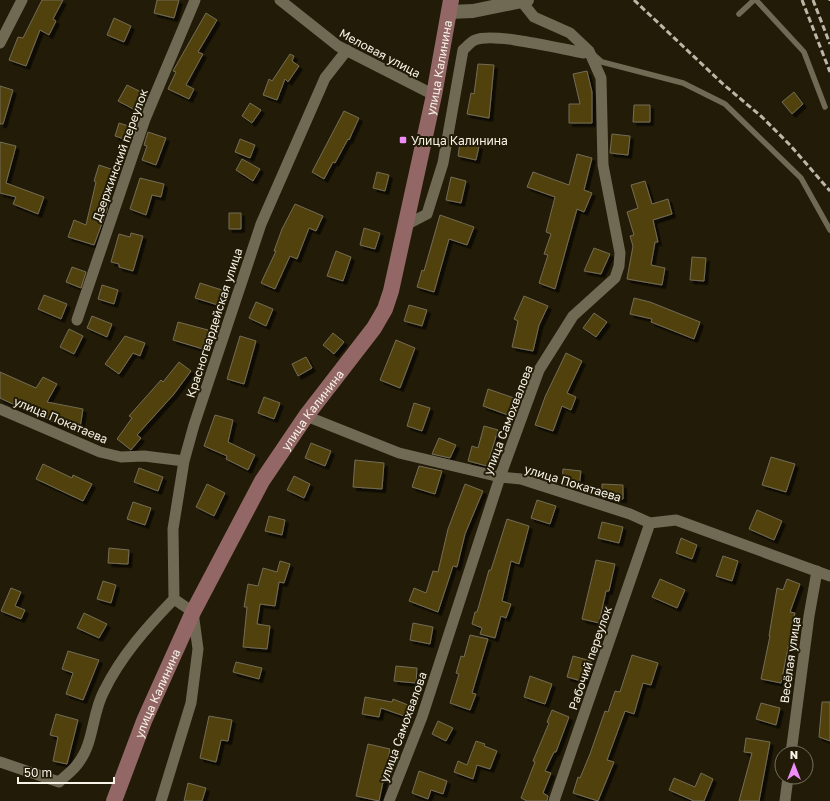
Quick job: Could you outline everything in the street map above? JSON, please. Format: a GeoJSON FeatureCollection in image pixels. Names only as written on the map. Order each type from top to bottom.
{"type":"FeatureCollection","features":[{"type":"Feature","properties":{"kind":"main road","name":"улица Калинина"},"geometry":{"type":"LineString","coordinates":[[114,801],[144,721],[193,612],[262,481],[306,416],[374,328],[385,309],[391,291],[434,95],[450,6]]}},
{"type":"Feature","properties":{"kind":"street"},"geometry":{"type":"LineString","coordinates":[[0,43],[22,0]]}},
{"type":"Feature","properties":{"kind":"street","name":"Дзержинский переулок"},"geometry":{"type":"LineString","coordinates":[[77,320],[145,120],[195,0]]}},
{"type":"Feature","properties":{"kind":"street","name":"Меловая улица"},"geometry":{"type":"LineString","coordinates":[[280,0],[310,26],[338,46],[434,95]]}},
{"type":"Feature","properties":{"kind":"street"},"geometry":{"type":"LineString","coordinates":[[450,6],[472,11],[525,1]]}},
{"type":"Feature","properties":{"kind":"street","name":"улица Самохвалова"},"geometry":{"type":"LineString","coordinates":[[389,801],[422,717],[500,477],[540,370],[573,316],[615,278],[619,266],[620,253],[603,165],[601,78],[589,51],[570,33],[534,17],[525,1]]}},
{"type":"Feature","properties":{"kind":"street"},"geometry":{"type":"LineString","coordinates":[[406,225],[427,214],[443,163],[463,50],[476,39],[499,38],[584,53],[589,51]]}},
{"type":"Feature","properties":{"kind":"street","name":"Красногвардейская улица"},"geometry":{"type":"LineString","coordinates":[[174,599],[172,529],[184,461],[261,224],[325,78],[347,50]]}},
{"type":"Feature","properties":{"kind":"street","name":"улица Покатаева"},"geometry":{"type":"LineString","coordinates":[[0,409],[100,452],[121,457],[144,456],[184,461]]}},
{"type":"Feature","properties":{"kind":"street","name":"улица Покатаева"},"geometry":{"type":"LineString","coordinates":[[306,416],[399,453],[500,477],[521,479],[630,514],[650,523]]}},
{"type":"Feature","properties":{"kind":"street"},"geometry":{"type":"LineString","coordinates":[[650,523],[676,520],[830,576]]}},
{"type":"Feature","properties":{"kind":"street","name":"Рабочий переулок"},"geometry":{"type":"LineString","coordinates":[[554,801],[650,523]]}},
{"type":"Feature","properties":{"kind":"street","name":"Весёлая улица"},"geometry":{"type":"LineString","coordinates":[[792,745],[809,616],[817,571]]}},
{"type":"Feature","properties":{"kind":"street"},"geometry":{"type":"LineString","coordinates":[[0,762],[59,782],[79,763],[85,750],[101,698],[118,664],[150,625],[174,599],[193,612],[198,649],[191,703],[161,801]]}},
{"type":"Feature","properties":{"kind":"street"},"geometry":{"type":"LineString","coordinates":[[785,801],[787,785]]}},
{"type":"Feature","properties":{"kind":"lane"},"geometry":{"type":"LineString","coordinates":[[739,14],[755,0],[804,52],[825,107]]}},
{"type":"Feature","properties":{"kind":"lane"},"geometry":{"type":"LineString","coordinates":[[589,51],[602,62],[683,83],[724,104],[801,178],[830,230]]}},
{"type":"Feature","properties":{"kind":"building"},"geometry":{"type":"Polygon","coordinates":[[[42,0],[63,0],[53,19],[56,21],[49,35],[40,30],[26,66],[9,60],[18,37],[23,38],[42,0]]]}},
{"type":"Feature","properties":{"kind":"building"},"geometry":{"type":"Polygon","coordinates":[[[157,0],[179,0],[174,18],[154,13],[157,0]]]}},
{"type":"Feature","properties":{"kind":"building"},"geometry":{"type":"Polygon","coordinates":[[[206,13],[217,20],[198,52],[203,54],[186,85],[194,89],[189,99],[168,89],[176,72],[173,71],[206,13]]]}},
{"type":"Feature","properties":{"kind":"building"},"geometry":{"type":"Polygon","coordinates":[[[114,18],[131,26],[124,42],[107,35],[114,18]]]}},
{"type":"Feature","properties":{"kind":"building"},"geometry":{"type":"Polygon","coordinates":[[[290,54],[294,56],[292,61],[299,66],[288,82],[285,79],[277,100],[263,95],[269,79],[272,81],[290,54]]]}},
{"type":"Feature","properties":{"kind":"building"},"geometry":{"type":"Polygon","coordinates":[[[478,64],[494,65],[489,118],[467,114],[471,93],[474,94],[478,64]]]}},
{"type":"Feature","properties":{"kind":"building"},"geometry":{"type":"Polygon","coordinates":[[[587,71],[592,92],[592,123],[569,123],[569,104],[580,104],[573,74],[587,71]]]}},
{"type":"Feature","properties":{"kind":"building"},"geometry":{"type":"Polygon","coordinates":[[[127,85],[143,93],[135,110],[118,101],[127,85]]]}},
{"type":"Feature","properties":{"kind":"building"},"geometry":{"type":"Polygon","coordinates":[[[0,86],[13,90],[3,124],[0,124],[0,86]]]}},
{"type":"Feature","properties":{"kind":"building"},"geometry":{"type":"Polygon","coordinates":[[[794,92],[803,104],[792,114],[782,102],[794,92]]]}},
{"type":"Feature","properties":{"kind":"building"},"geometry":{"type":"Polygon","coordinates":[[[250,103],[261,110],[252,123],[242,116],[250,103]]]}},
{"type":"Feature","properties":{"kind":"building"},"geometry":{"type":"Polygon","coordinates":[[[634,105],[650,105],[650,122],[633,122],[634,105]]]}},
{"type":"Feature","properties":{"kind":"building"},"geometry":{"type":"Polygon","coordinates":[[[344,111],[359,118],[349,140],[348,139],[335,163],[333,162],[324,179],[312,172],[344,111]]]}},
{"type":"Feature","properties":{"kind":"building"},"geometry":{"type":"Polygon","coordinates":[[[119,123],[135,128],[130,141],[115,136],[119,123]]]}},
{"type":"Feature","properties":{"kind":"building"},"geometry":{"type":"Polygon","coordinates":[[[148,132],[166,138],[156,165],[142,160],[147,146],[144,145],[148,132]]]}},
{"type":"Feature","properties":{"kind":"building"},"geometry":{"type":"Polygon","coordinates":[[[612,134],[630,136],[628,155],[610,153],[612,134]]]}},
{"type":"Feature","properties":{"kind":"building"},"geometry":{"type":"Polygon","coordinates":[[[240,139],[255,145],[250,158],[235,152],[240,139]]]}},
{"type":"Feature","properties":{"kind":"building"},"geometry":{"type":"Polygon","coordinates":[[[0,142],[16,146],[6,183],[44,197],[38,214],[13,204],[16,197],[0,193],[0,142]]]}},
{"type":"Feature","properties":{"kind":"building"},"geometry":{"type":"Polygon","coordinates":[[[460,142],[479,146],[476,160],[458,156],[460,142]]]}},
{"type":"Feature","properties":{"kind":"building"},"geometry":{"type":"Polygon","coordinates":[[[577,154],[592,158],[584,190],[592,193],[584,212],[577,209],[555,289],[539,283],[548,255],[544,254],[551,234],[546,232],[555,197],[527,187],[533,172],[569,185],[577,154]]]}},
{"type":"Feature","properties":{"kind":"building"},"geometry":{"type":"Polygon","coordinates":[[[242,159],[260,169],[253,181],[236,170],[242,159]]]}},
{"type":"Feature","properties":{"kind":"building"},"geometry":{"type":"Polygon","coordinates":[[[99,165],[114,170],[104,199],[109,200],[107,210],[94,245],[68,237],[74,220],[86,225],[96,182],[94,181],[99,165]]]}},
{"type":"Feature","properties":{"kind":"building"},"geometry":{"type":"Polygon","coordinates":[[[377,172],[389,175],[385,191],[373,188],[377,172]]]}},
{"type":"Feature","properties":{"kind":"building"},"geometry":{"type":"Polygon","coordinates":[[[451,177],[466,181],[461,203],[446,200],[451,177]]]}},
{"type":"Feature","properties":{"kind":"building"},"geometry":{"type":"Polygon","coordinates":[[[140,178],[164,184],[161,197],[152,195],[146,215],[130,209],[140,178]]]}},
{"type":"Feature","properties":{"kind":"building"},"geometry":{"type":"Polygon","coordinates":[[[645,181],[652,204],[668,199],[672,214],[653,220],[658,242],[655,242],[651,265],[665,268],[662,285],[627,279],[633,246],[630,236],[634,235],[627,212],[638,208],[631,185],[645,181]]]}},
{"type":"Feature","properties":{"kind":"building"},"geometry":{"type":"Polygon","coordinates":[[[295,204],[323,216],[316,231],[309,228],[297,259],[290,256],[275,289],[261,283],[276,251],[274,251],[282,229],[295,204]]]}},
{"type":"Feature","properties":{"kind":"building"},"geometry":{"type":"Polygon","coordinates":[[[229,213],[241,213],[241,229],[229,229],[229,213]]]}},
{"type":"Feature","properties":{"kind":"building"},"geometry":{"type":"Polygon","coordinates":[[[440,215],[474,227],[467,245],[449,239],[434,292],[417,287],[422,270],[424,271],[440,215]]]}},
{"type":"Feature","properties":{"kind":"building"},"geometry":{"type":"Polygon","coordinates":[[[364,228],[380,233],[375,249],[360,245],[364,228]]]}},
{"type":"Feature","properties":{"kind":"building"},"geometry":{"type":"Polygon","coordinates":[[[131,233],[143,236],[133,271],[119,267],[119,264],[111,262],[119,234],[130,237],[131,233]]]}},
{"type":"Feature","properties":{"kind":"building"},"geometry":{"type":"Polygon","coordinates":[[[594,248],[610,254],[601,274],[584,271],[594,248]]]}},
{"type":"Feature","properties":{"kind":"building"},"geometry":{"type":"Polygon","coordinates":[[[336,251],[351,257],[343,281],[327,276],[336,251]]]}},
{"type":"Feature","properties":{"kind":"building"},"geometry":{"type":"Polygon","coordinates":[[[692,257],[706,258],[704,281],[690,280],[692,257]]]}},
{"type":"Feature","properties":{"kind":"building"},"geometry":{"type":"Polygon","coordinates":[[[72,267],[86,272],[81,288],[66,282],[72,267]]]}},
{"type":"Feature","properties":{"kind":"building"},"geometry":{"type":"Polygon","coordinates":[[[200,283],[222,290],[218,305],[195,298],[200,283]]]}},
{"type":"Feature","properties":{"kind":"building"},"geometry":{"type":"Polygon","coordinates":[[[102,285],[118,290],[114,304],[98,299],[102,285]]]}},
{"type":"Feature","properties":{"kind":"building"},"geometry":{"type":"Polygon","coordinates":[[[44,295],[67,304],[61,319],[38,309],[44,295]]]}},
{"type":"Feature","properties":{"kind":"building"},"geometry":{"type":"Polygon","coordinates":[[[524,296],[548,306],[539,325],[533,351],[512,347],[518,321],[514,319],[524,296]]]}},
{"type":"Feature","properties":{"kind":"building"},"geometry":{"type":"Polygon","coordinates":[[[634,298],[650,302],[700,322],[694,339],[651,322],[652,319],[630,314],[634,298]]]}},
{"type":"Feature","properties":{"kind":"building"},"geometry":{"type":"Polygon","coordinates":[[[256,302],[273,309],[266,326],[249,318],[256,302]]]}},
{"type":"Feature","properties":{"kind":"building"},"geometry":{"type":"Polygon","coordinates":[[[409,305],[427,310],[422,326],[404,321],[409,305]]]}},
{"type":"Feature","properties":{"kind":"building"},"geometry":{"type":"Polygon","coordinates":[[[594,313],[607,322],[596,337],[583,328],[594,313]]]}},
{"type":"Feature","properties":{"kind":"building"},"geometry":{"type":"Polygon","coordinates":[[[92,316],[112,324],[107,337],[87,328],[92,316]]]}},
{"type":"Feature","properties":{"kind":"building"},"geometry":{"type":"Polygon","coordinates":[[[178,322],[208,330],[203,349],[173,340],[178,322]]]}},
{"type":"Feature","properties":{"kind":"building"},"geometry":{"type":"Polygon","coordinates":[[[69,329],[83,336],[74,354],[60,347],[69,329]]]}},
{"type":"Feature","properties":{"kind":"building"},"geometry":{"type":"Polygon","coordinates":[[[333,333],[344,342],[334,354],[323,345],[333,333]]]}},
{"type":"Feature","properties":{"kind":"building"},"geometry":{"type":"Polygon","coordinates":[[[125,336],[145,343],[140,356],[133,353],[119,374],[105,364],[125,336]]]}},
{"type":"Feature","properties":{"kind":"building"},"geometry":{"type":"Polygon","coordinates":[[[240,336],[256,341],[244,384],[227,379],[240,336]]]}},
{"type":"Feature","properties":{"kind":"building"},"geometry":{"type":"Polygon","coordinates":[[[396,340],[415,348],[400,388],[380,380],[396,340]]]}},
{"type":"Feature","properties":{"kind":"building"},"geometry":{"type":"Polygon","coordinates":[[[566,353],[582,361],[567,393],[576,397],[571,410],[562,406],[553,431],[535,425],[545,397],[566,353]]]}},
{"type":"Feature","properties":{"kind":"building"},"geometry":{"type":"Polygon","coordinates":[[[306,357],[312,368],[298,376],[292,364],[306,357]]]}},
{"type":"Feature","properties":{"kind":"building"},"geometry":{"type":"Polygon","coordinates":[[[179,362],[191,371],[174,394],[137,435],[141,438],[131,450],[117,439],[132,418],[129,416],[161,380],[163,382],[179,362]]]}},
{"type":"Feature","properties":{"kind":"building"},"geometry":{"type":"Polygon","coordinates":[[[0,372],[36,388],[43,377],[57,384],[47,402],[83,409],[80,428],[55,423],[24,406],[23,409],[0,398],[0,372]]]}},
{"type":"Feature","properties":{"kind":"building"},"geometry":{"type":"Polygon","coordinates":[[[488,389],[514,398],[508,415],[483,406],[488,389]]]}},
{"type":"Feature","properties":{"kind":"building"},"geometry":{"type":"Polygon","coordinates":[[[264,397],[280,403],[274,419],[258,413],[264,397]]]}},
{"type":"Feature","properties":{"kind":"building"},"geometry":{"type":"Polygon","coordinates":[[[414,403],[430,408],[422,431],[407,426],[414,403]]]}},
{"type":"Feature","properties":{"kind":"building"},"geometry":{"type":"Polygon","coordinates":[[[215,415],[233,420],[228,442],[255,455],[248,470],[226,459],[227,456],[204,446],[215,415]]]}},
{"type":"Feature","properties":{"kind":"building"},"geometry":{"type":"Polygon","coordinates":[[[484,426],[498,430],[487,466],[468,461],[472,446],[478,448],[484,426]]]}},
{"type":"Feature","properties":{"kind":"building"},"geometry":{"type":"Polygon","coordinates":[[[439,438],[456,445],[450,458],[432,454],[439,438]]]}},
{"type":"Feature","properties":{"kind":"building"},"geometry":{"type":"Polygon","coordinates":[[[311,443],[331,451],[325,466],[305,458],[311,443]]]}},
{"type":"Feature","properties":{"kind":"building"},"geometry":{"type":"Polygon","coordinates":[[[771,457],[795,464],[786,492],[762,485],[771,457]]]}},
{"type":"Feature","properties":{"kind":"building"},"geometry":{"type":"Polygon","coordinates":[[[355,460],[384,463],[382,489],[353,487],[355,460]]]}},
{"type":"Feature","properties":{"kind":"building"},"geometry":{"type":"Polygon","coordinates":[[[43,464],[72,478],[73,475],[92,484],[83,501],[36,479],[43,464]]]}},
{"type":"Feature","properties":{"kind":"building"},"geometry":{"type":"Polygon","coordinates":[[[419,466],[442,471],[435,494],[412,487],[419,466]]]}},
{"type":"Feature","properties":{"kind":"building"},"geometry":{"type":"Polygon","coordinates":[[[139,468],[163,477],[158,491],[134,482],[139,468]]]}},
{"type":"Feature","properties":{"kind":"building"},"geometry":{"type":"Polygon","coordinates":[[[563,469],[581,471],[579,487],[562,485],[563,469]]]}},
{"type":"Feature","properties":{"kind":"building"},"geometry":{"type":"Polygon","coordinates":[[[294,476],[310,484],[304,498],[287,490],[294,476]]]}},
{"type":"Feature","properties":{"kind":"building"},"geometry":{"type":"Polygon","coordinates":[[[207,484],[225,493],[214,516],[196,507],[207,484]]]}},
{"type":"Feature","properties":{"kind":"building"},"geometry":{"type":"Polygon","coordinates":[[[465,484],[483,491],[465,534],[457,567],[453,566],[438,612],[409,601],[414,588],[426,593],[433,571],[438,572],[448,529],[465,484]]]}},
{"type":"Feature","properties":{"kind":"building"},"geometry":{"type":"Polygon","coordinates":[[[602,484],[623,485],[623,499],[602,498],[602,484]]]}},
{"type":"Feature","properties":{"kind":"building"},"geometry":{"type":"Polygon","coordinates":[[[537,500],[556,506],[550,524],[531,518],[537,500]]]}},
{"type":"Feature","properties":{"kind":"building"},"geometry":{"type":"Polygon","coordinates":[[[133,502],[151,508],[145,525],[127,519],[133,502]]]}},
{"type":"Feature","properties":{"kind":"building"},"geometry":{"type":"Polygon","coordinates":[[[757,510],[782,521],[774,540],[749,529],[757,510]]]}},
{"type":"Feature","properties":{"kind":"building"},"geometry":{"type":"Polygon","coordinates":[[[269,516],[285,520],[282,535],[265,531],[269,516]]]}},
{"type":"Feature","properties":{"kind":"building"},"geometry":{"type":"Polygon","coordinates":[[[507,519],[529,526],[519,564],[511,561],[502,601],[511,604],[506,618],[501,616],[495,638],[480,634],[482,628],[472,624],[507,519]]]}},
{"type":"Feature","properties":{"kind":"building"},"geometry":{"type":"Polygon","coordinates":[[[602,522],[623,527],[619,543],[598,538],[602,522]]]}},
{"type":"Feature","properties":{"kind":"building"},"geometry":{"type":"Polygon","coordinates":[[[681,538],[697,545],[692,559],[676,553],[681,538]]]}},
{"type":"Feature","properties":{"kind":"building"},"geometry":{"type":"Polygon","coordinates":[[[109,548],[129,550],[128,564],[108,563],[109,548]]]}},
{"type":"Feature","properties":{"kind":"building"},"geometry":{"type":"Polygon","coordinates":[[[723,556],[738,561],[732,581],[716,576],[723,556]]]}},
{"type":"Feature","properties":{"kind":"building"},"geometry":{"type":"Polygon","coordinates":[[[596,560],[615,564],[609,591],[606,591],[599,623],[582,619],[596,560]]]}},
{"type":"Feature","properties":{"kind":"building"},"geometry":{"type":"Polygon","coordinates":[[[280,561],[290,564],[284,583],[279,582],[275,606],[260,604],[257,624],[270,626],[267,649],[243,647],[247,607],[244,607],[248,584],[258,586],[263,568],[277,572],[280,561]]]}},
{"type":"Feature","properties":{"kind":"building"},"geometry":{"type":"Polygon","coordinates":[[[660,579],[685,590],[677,608],[652,597],[660,579]]]}},
{"type":"Feature","properties":{"kind":"building"},"geometry":{"type":"Polygon","coordinates":[[[787,579],[800,584],[790,612],[795,613],[781,683],[761,679],[770,636],[777,588],[783,590],[787,579]]]}},
{"type":"Feature","properties":{"kind":"building"},"geometry":{"type":"Polygon","coordinates":[[[103,581],[116,585],[111,603],[97,599],[103,581]]]}},
{"type":"Feature","properties":{"kind":"building"},"geometry":{"type":"Polygon","coordinates":[[[11,588],[21,592],[15,606],[25,610],[21,619],[1,611],[11,588]]]}},
{"type":"Feature","properties":{"kind":"building"},"geometry":{"type":"Polygon","coordinates":[[[84,613],[107,624],[99,638],[77,628],[84,613]]]}},
{"type":"Feature","properties":{"kind":"building"},"geometry":{"type":"Polygon","coordinates":[[[413,623],[433,627],[430,644],[410,640],[413,623]]]}},
{"type":"Feature","properties":{"kind":"building"},"geometry":{"type":"Polygon","coordinates":[[[470,635],[488,639],[472,693],[476,694],[470,710],[450,703],[459,674],[456,673],[461,656],[464,657],[470,635]]]}},
{"type":"Feature","properties":{"kind":"building"},"geometry":{"type":"Polygon","coordinates":[[[68,651],[99,660],[83,700],[66,694],[73,673],[62,669],[68,651]]]}},
{"type":"Feature","properties":{"kind":"building"},"geometry":{"type":"Polygon","coordinates":[[[632,655],[658,663],[651,685],[643,683],[634,714],[625,711],[607,760],[614,762],[598,801],[573,793],[578,777],[580,778],[590,754],[605,711],[608,712],[615,691],[620,692],[632,655]]]}},
{"type":"Feature","properties":{"kind":"building"},"geometry":{"type":"Polygon","coordinates":[[[573,656],[591,661],[585,682],[567,677],[573,656]]]}},
{"type":"Feature","properties":{"kind":"building"},"geometry":{"type":"Polygon","coordinates":[[[236,662],[262,668],[259,679],[233,672],[236,662]]]}},
{"type":"Feature","properties":{"kind":"building"},"geometry":{"type":"Polygon","coordinates":[[[396,666],[417,668],[416,683],[394,681],[396,666]]]}},
{"type":"Feature","properties":{"kind":"building"},"geometry":{"type":"Polygon","coordinates":[[[530,676],[552,684],[545,704],[524,697],[530,676]]]}},
{"type":"Feature","properties":{"kind":"building"},"geometry":{"type":"Polygon","coordinates":[[[365,697],[392,702],[393,699],[408,705],[404,716],[381,708],[379,717],[362,714],[365,697]]]}},
{"type":"Feature","properties":{"kind":"building"},"geometry":{"type":"Polygon","coordinates":[[[822,702],[830,702],[830,741],[819,737],[822,702]]]}},
{"type":"Feature","properties":{"kind":"building"},"geometry":{"type":"Polygon","coordinates":[[[761,703],[780,708],[776,725],[756,719],[761,703]]]}},
{"type":"Feature","properties":{"kind":"building"},"geometry":{"type":"Polygon","coordinates":[[[552,710],[569,717],[556,752],[554,752],[545,771],[551,773],[543,793],[548,796],[547,801],[527,801],[521,798],[535,762],[533,761],[549,723],[547,722],[552,710]]]}},
{"type":"Feature","properties":{"kind":"building"},"geometry":{"type":"Polygon","coordinates":[[[56,714],[78,720],[67,764],[53,761],[58,737],[50,735],[56,714]]]}},
{"type":"Feature","properties":{"kind":"building"},"geometry":{"type":"Polygon","coordinates":[[[209,716],[232,720],[228,741],[221,740],[216,762],[200,758],[209,716]]]}},
{"type":"Feature","properties":{"kind":"building"},"geometry":{"type":"Polygon","coordinates":[[[438,721],[453,728],[446,741],[432,734],[438,721]]]}},
{"type":"Feature","properties":{"kind":"building"},"geometry":{"type":"Polygon","coordinates":[[[746,738],[770,742],[759,801],[739,801],[752,753],[744,752],[746,738]]]}},
{"type":"Feature","properties":{"kind":"building"},"geometry":{"type":"Polygon","coordinates":[[[476,741],[497,751],[490,769],[477,765],[473,779],[454,772],[458,761],[467,765],[476,741]]]}},
{"type":"Feature","properties":{"kind":"building"},"geometry":{"type":"Polygon","coordinates":[[[368,744],[390,749],[379,801],[356,796],[368,744]]]}},
{"type":"Feature","properties":{"kind":"building"},"geometry":{"type":"Polygon","coordinates":[[[419,771],[447,781],[443,794],[431,790],[428,799],[412,793],[419,771]]]}},
{"type":"Feature","properties":{"kind":"building"},"geometry":{"type":"Polygon","coordinates":[[[701,773],[713,779],[704,801],[694,801],[669,790],[674,778],[695,787],[701,773]]]}},
{"type":"Feature","properties":{"kind":"building"},"geometry":{"type":"Polygon","coordinates":[[[188,783],[206,788],[202,801],[184,801],[188,783]]]}},
{"type":"Feature","properties":{"kind":"railway"},"geometry":{"type":"LineString","coordinates":[[634,0],[723,84],[762,117],[790,145],[830,191]]}},
{"type":"Feature","properties":{"kind":"railway"},"geometry":{"type":"LineString","coordinates":[[802,0],[830,72]]}},
{"type":"Feature","properties":{"kind":"railway"},"geometry":{"type":"LineString","coordinates":[[813,0],[830,44]]}},
{"type":"Feature","properties":{"kind":"place","name":"Улица Калинина"},"geometry":{"type":"Point","coordinates":[403,140]}}]}
